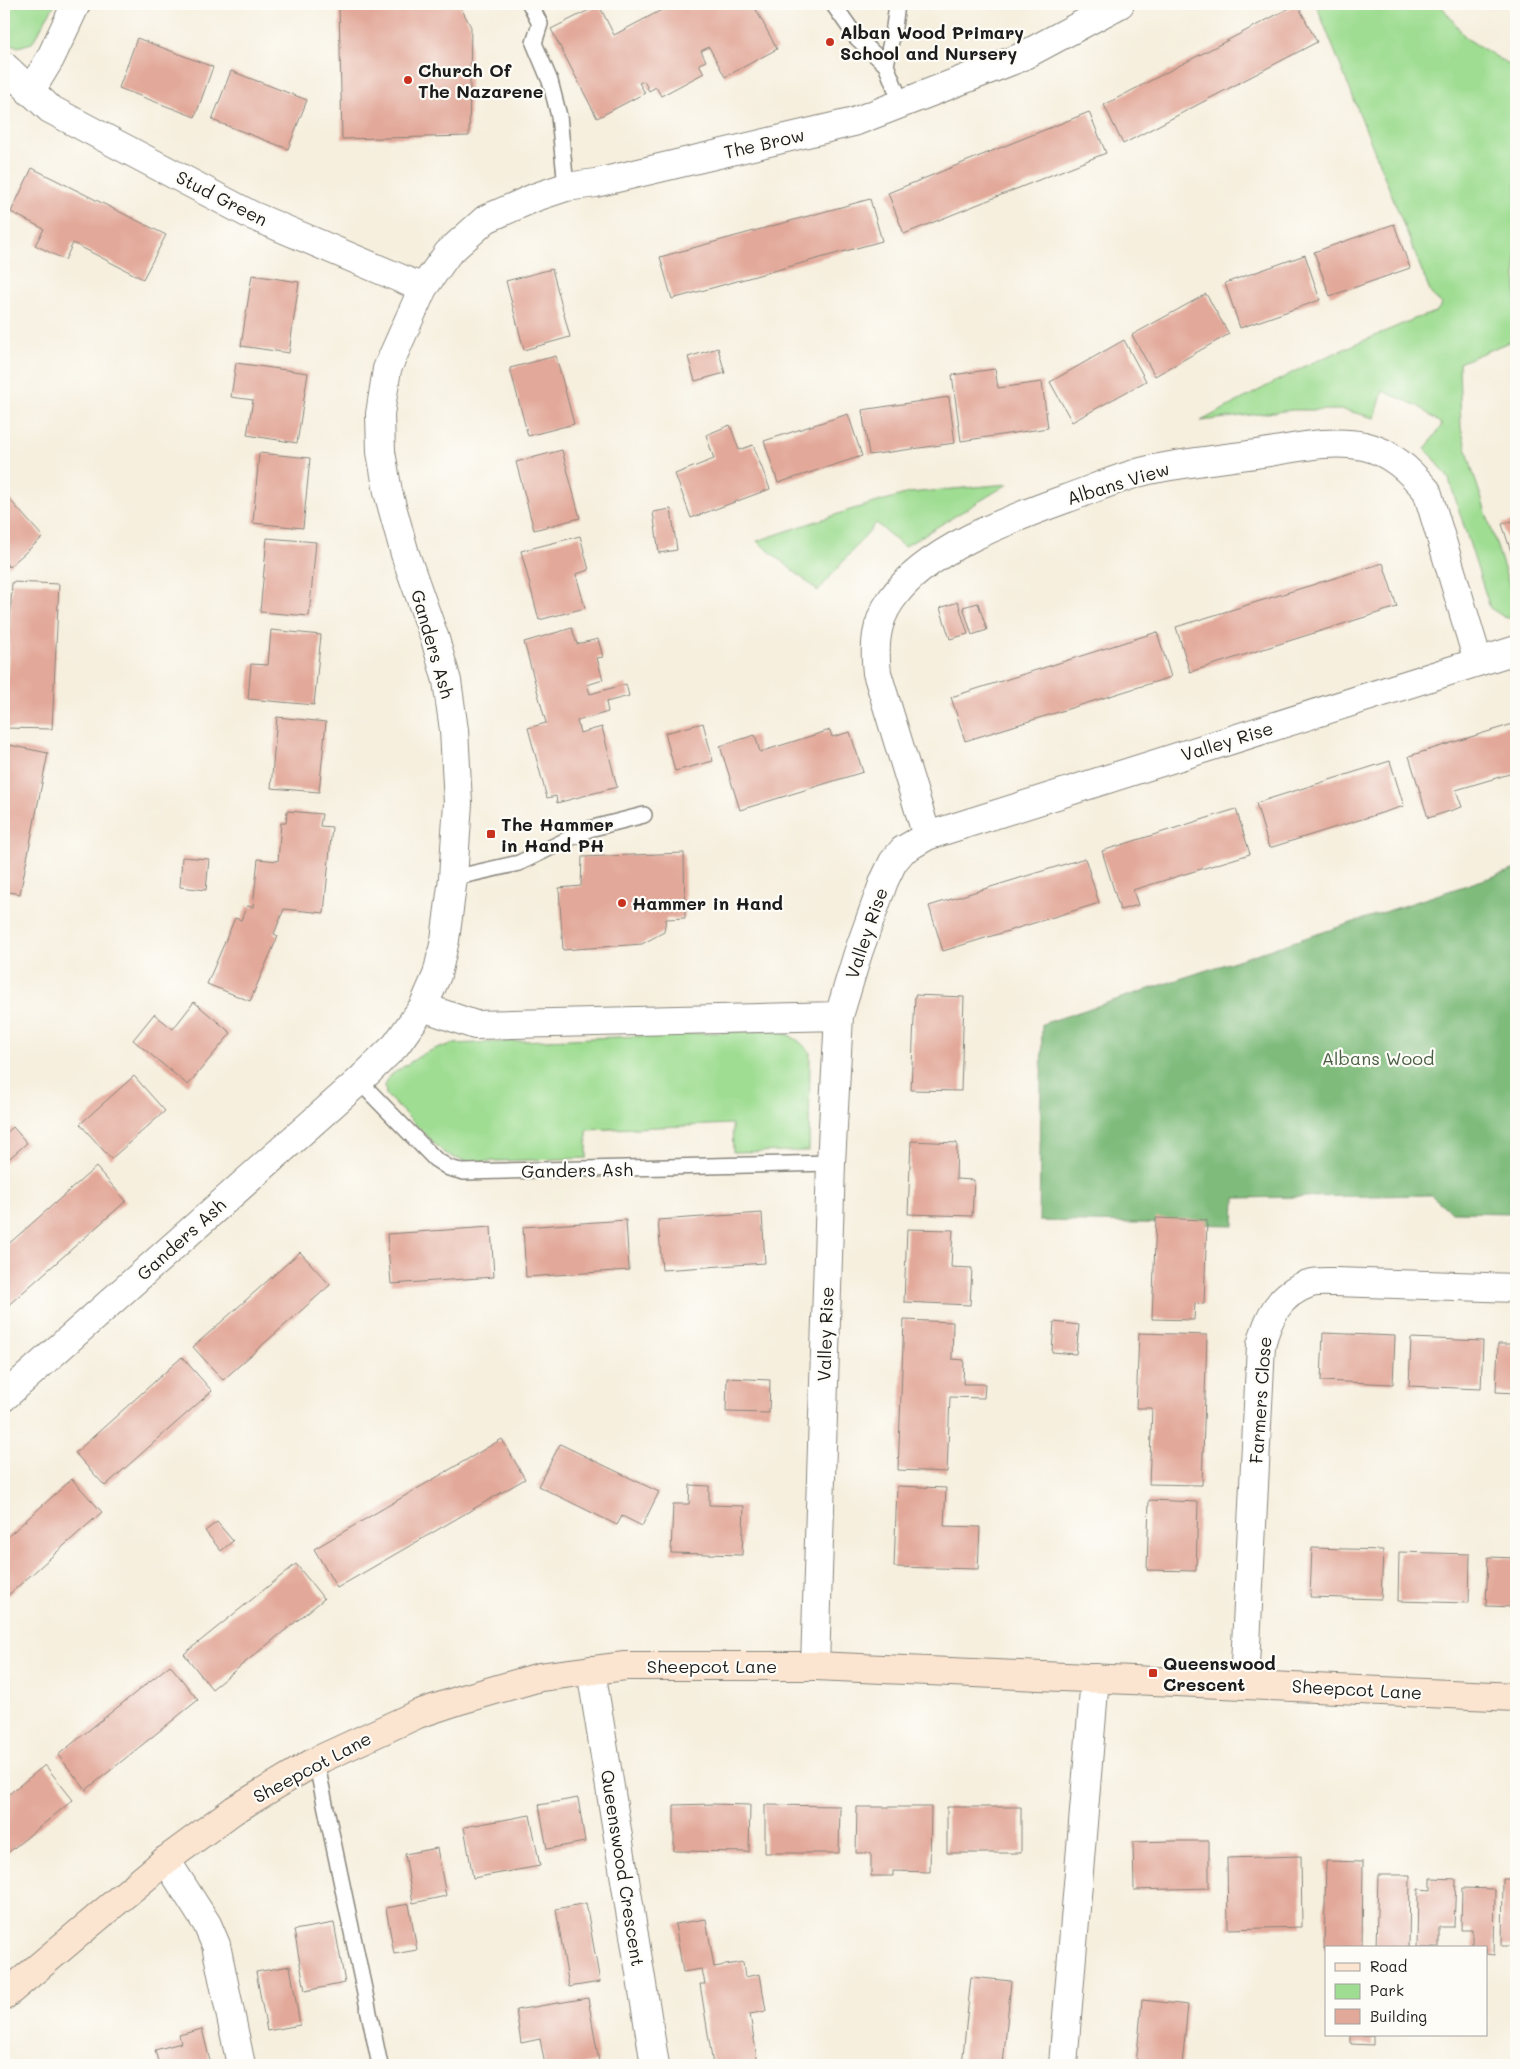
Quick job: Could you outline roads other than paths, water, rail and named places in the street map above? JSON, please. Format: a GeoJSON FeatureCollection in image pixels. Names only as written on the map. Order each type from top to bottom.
{"type":"FeatureCollection","features":[{"type":"Feature","properties":{"kind":"street"},"geometry":{"type":"LineString","coordinates":[[30,92],[50,59],[76,4]]}},
{"type":"Feature","properties":{"kind":"street","name":"The Brow"},"geometry":{"type":"LineString","coordinates":[[423,288],[448,253],[486,219],[536,198],[566,187],[596,184],[854,122],[902,105],[1019,58],[1120,4]]}},
{"type":"Feature","properties":{"kind":"street","name":"Stud Green"},"geometry":{"type":"LineString","coordinates":[[4,66],[50,109],[251,215],[423,288]]}},
{"type":"Feature","properties":{"kind":"street","name":"Ganders Ash"},"geometry":{"type":"LineString","coordinates":[[4,1397],[359,1081],[396,1045],[423,1007],[437,976],[445,940],[453,878],[458,804],[454,730],[447,681],[435,639],[405,554],[388,492],[380,452],[380,414],[387,369],[405,324],[423,288]]}},
{"type":"Feature","properties":{"kind":"street","name":"Albans View"},"geometry":{"type":"LineString","coordinates":[[927,836],[877,673],[874,648],[878,625],[890,600],[915,573],[954,546],[1020,516],[1117,480],[1153,469],[1333,443],[1365,446],[1390,457],[1408,469],[1427,491],[1478,661]]}},
{"type":"Feature","properties":{"kind":"street","name":"Valley Rise"},"geometry":{"type":"LineString","coordinates":[[815,1666],[831,1164],[839,1016],[858,953],[893,862],[903,850],[927,836],[1516,650]]}},
{"type":"Feature","properties":{"kind":"street"},"geometry":{"type":"LineString","coordinates":[[423,1007],[475,1025],[839,1016]]}},
{"type":"Feature","properties":{"kind":"street","name":"Farmers Close"},"geometry":{"type":"LineString","coordinates":[[1244,1685],[1261,1345],[1267,1322],[1278,1305],[1293,1291],[1309,1284],[1336,1282],[1516,1288]]}},
{"type":"Feature","properties":{"kind":"street","name":"Sheepcot Lane"},"geometry":{"type":"LineString","coordinates":[[4,1996],[166,1860],[234,1810],[316,1761],[418,1714],[540,1677],[625,1666],[815,1666],[1516,1697]]}},
{"type":"Feature","properties":{"kind":"street","name":"Queenswood Crescent"},"geometry":{"type":"LineString","coordinates":[[591,1670],[655,2065]]}},
{"type":"Feature","properties":{"kind":"street"},"geometry":{"type":"LineString","coordinates":[[1063,2065],[1095,1678]]}},
{"type":"Feature","properties":{"kind":"street"},"geometry":{"type":"LineString","coordinates":[[166,1860],[207,1924],[216,1945],[241,2065]]}},
{"type":"Feature","properties":{"kind":"lane"},"geometry":{"type":"LineString","coordinates":[[530,4],[540,24],[534,43],[550,81],[559,116],[566,187]]}},
{"type":"Feature","properties":{"kind":"lane"},"geometry":{"type":"LineString","coordinates":[[833,4],[857,38],[886,65],[902,105]]}},
{"type":"Feature","properties":{"kind":"lane"},"geometry":{"type":"LineString","coordinates":[[886,65],[897,4]]}},
{"type":"Feature","properties":{"kind":"lane"},"geometry":{"type":"LineString","coordinates":[[453,878],[519,863],[588,829],[644,815]]}},
{"type":"Feature","properties":{"kind":"lane","name":"Ganders Ash"},"geometry":{"type":"LineString","coordinates":[[359,1081],[435,1159],[449,1168],[464,1172],[831,1164]]}},
{"type":"Feature","properties":{"kind":"lane"},"geometry":{"type":"LineString","coordinates":[[316,1761],[380,2065]]}},
{"type":"Feature","properties":{"kind":"place","name":"Alban Wood Primary School and Nursery"},"geometry":{"type":"Point","coordinates":[830,42]}},
{"type":"Feature","properties":{"kind":"place","name":"Church Of The Nazarene"},"geometry":{"type":"Point","coordinates":[408,80]}},
{"type":"Feature","properties":{"kind":"place","name":"The Hammer in Hand PH"},"geometry":{"type":"Point","coordinates":[491,834]}},
{"type":"Feature","properties":{"kind":"place","name":"Hammer in Hand"},"geometry":{"type":"Point","coordinates":[622,903]}},
{"type":"Feature","properties":{"kind":"place","name":"Queenswood Crescent"},"geometry":{"type":"Point","coordinates":[1153,1673]}},
{"type":"Feature","properties":{"kind":"park label","name":"Albans Wood"},"geometry":{"type":"Point","coordinates":[1378,1058]}}]}
